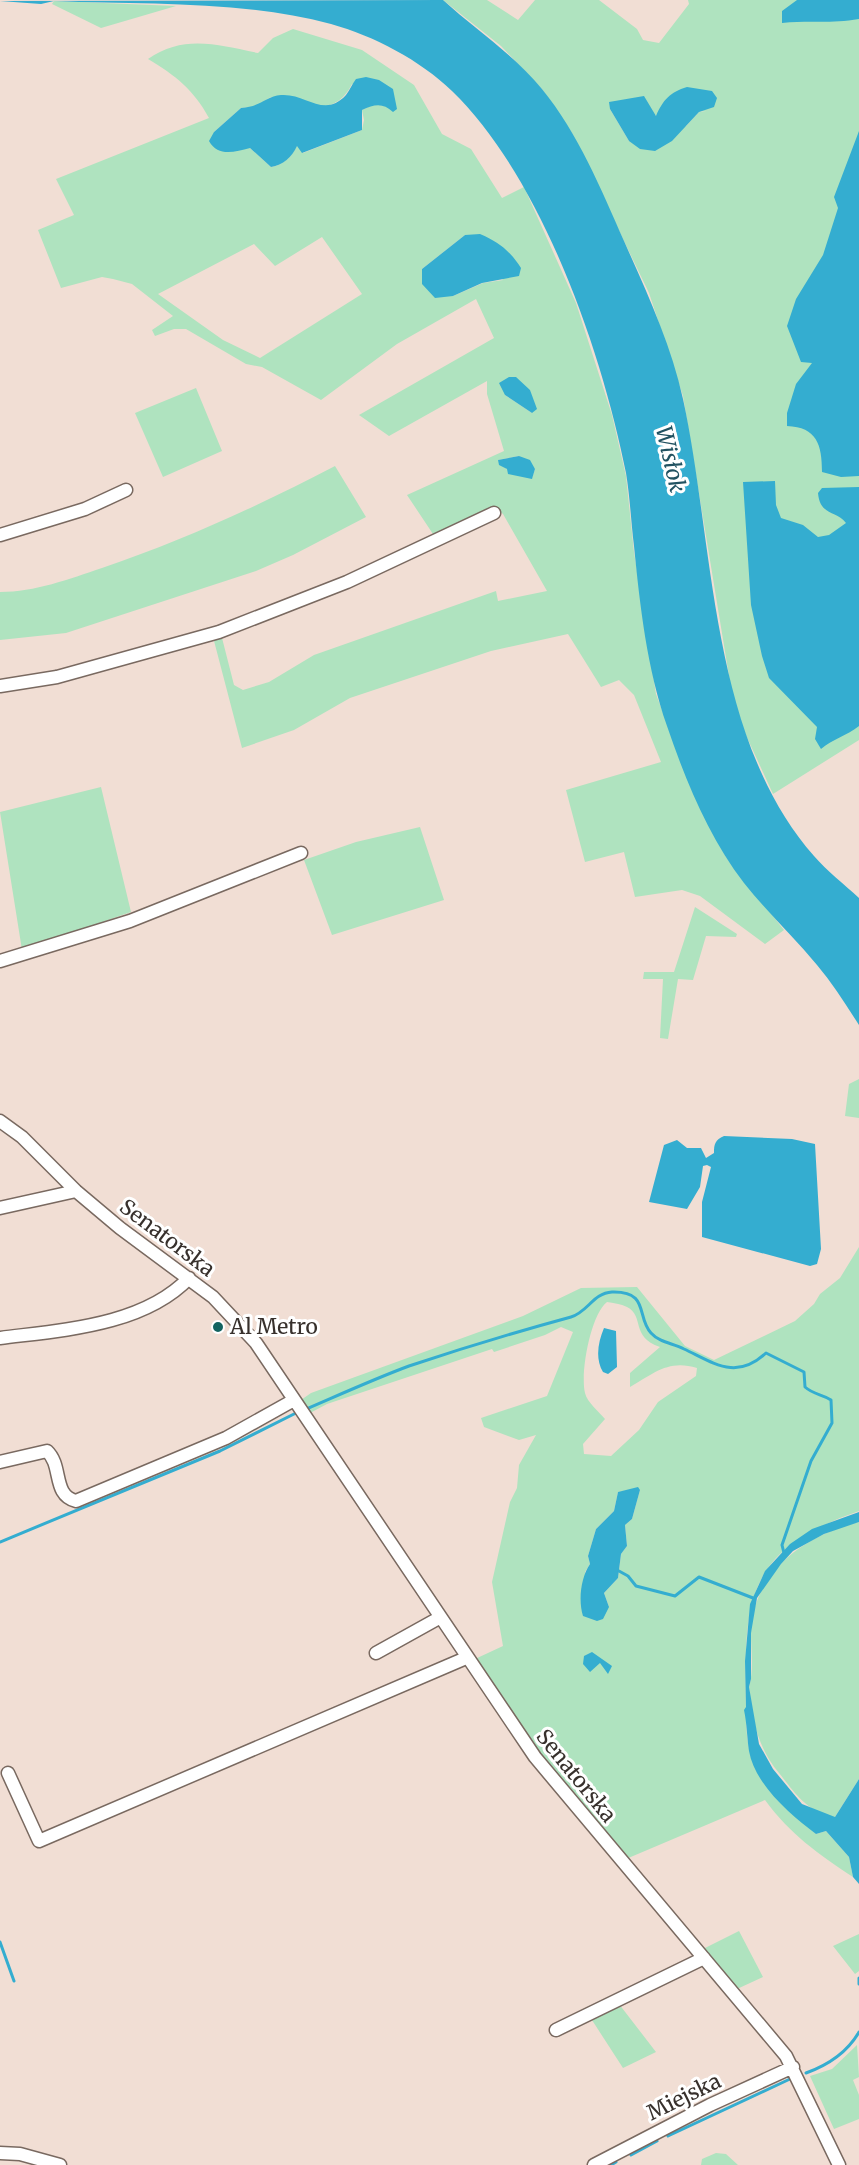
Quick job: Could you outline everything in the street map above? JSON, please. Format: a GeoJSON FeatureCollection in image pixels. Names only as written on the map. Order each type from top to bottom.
{"type":"FeatureCollection","features":[{"type":"Feature","properties":{"kind":"street"},"geometry":{"type":"LineString","coordinates":[[0,535],[85,509],[126,490]]}},
{"type":"Feature","properties":{"kind":"street"},"geometry":{"type":"LineString","coordinates":[[0,686],[57,677],[219,632],[347,582],[494,513]]}},
{"type":"Feature","properties":{"kind":"street"},"geometry":{"type":"LineString","coordinates":[[0,961],[130,921],[301,854]]}},
{"type":"Feature","properties":{"kind":"street","name":"Senatorska"},"geometry":{"type":"LineString","coordinates":[[0,1121],[22,1137],[76,1191],[120,1228],[189,1278],[220,1305],[256,1343],[466,1658],[554,1783],[763,2027],[793,2067],[839,2165]]}},
{"type":"Feature","properties":{"kind":"street"},"geometry":{"type":"LineString","coordinates":[[0,1208],[76,1191]]}},
{"type":"Feature","properties":{"kind":"street"},"geometry":{"type":"LineString","coordinates":[[0,1338],[107,1321],[165,1296],[189,1278]]}},
{"type":"Feature","properties":{"kind":"street"},"geometry":{"type":"LineString","coordinates":[[0,1462],[47,1451],[54,1462],[62,1492],[65,1497],[76,1501],[226,1438],[294,1400]]}},
{"type":"Feature","properties":{"kind":"street"},"geometry":{"type":"LineString","coordinates":[[376,1653],[439,1618]]}},
{"type":"Feature","properties":{"kind":"street"},"geometry":{"type":"LineString","coordinates":[[8,1773],[39,1841],[466,1658]]}},
{"type":"Feature","properties":{"kind":"street"},"geometry":{"type":"LineString","coordinates":[[556,2030],[704,1958]]}},
{"type":"Feature","properties":{"kind":"street","name":"Miejska"},"geometry":{"type":"LineString","coordinates":[[594,2165],[710,2105],[793,2067]]}},
{"type":"Feature","properties":{"kind":"street"},"geometry":{"type":"LineString","coordinates":[[0,2152],[20,2154],[60,2165]]}},
{"type":"Feature","properties":{"kind":"green space"},"geometry":{"type":"Polygon","coordinates":[[[443,0],[487,0],[518,20],[535,0],[599,0],[637,29],[643,40],[659,43],[689,4],[688,0],[859,0],[859,740],[773,794],[744,731],[731,688],[683,396],[649,293],[572,133],[542,89],[501,46],[443,0]],[[649,108],[610,109],[629,141],[686,126],[699,112],[706,111],[656,116],[649,108]]]}},
{"type":"Feature","properties":{"kind":"green space"},"geometry":{"type":"Polygon","coordinates":[[[54,1],[176,6],[101,28],[52,4],[54,1]]]}},
{"type":"Feature","properties":{"kind":"green space"},"geometry":{"type":"Polygon","coordinates":[[[293,29],[362,50],[414,85],[442,134],[471,149],[502,198],[524,187],[576,303],[612,415],[626,476],[634,552],[656,694],[691,788],[726,857],[784,930],[765,944],[700,896],[682,890],[635,897],[624,852],[585,862],[566,790],[661,762],[634,695],[619,680],[601,687],[568,634],[491,651],[350,698],[294,730],[242,748],[213,637],[221,634],[234,685],[243,690],[269,682],[314,655],[496,591],[498,601],[547,591],[503,514],[497,509],[435,537],[407,495],[504,451],[487,394],[487,381],[389,436],[359,415],[494,338],[476,299],[397,344],[321,400],[262,367],[246,364],[186,329],[174,329],[155,336],[152,330],[173,316],[132,284],[102,277],[61,288],[38,230],[74,215],[56,179],[209,118],[197,99],[183,84],[148,59],[161,51],[188,44],[215,45],[258,53],[273,38],[293,29]],[[352,84],[345,95],[327,106],[317,107],[271,97],[255,107],[241,108],[214,132],[250,148],[271,167],[287,160],[297,145],[303,153],[362,130],[364,120],[362,110],[374,104],[397,108],[352,84]],[[465,235],[422,269],[453,296],[483,283],[503,280],[465,235]],[[322,237],[275,266],[254,244],[158,294],[223,340],[260,358],[362,294],[322,237]],[[530,390],[505,395],[532,413],[530,390]],[[519,456],[498,460],[507,469],[532,478],[535,469],[519,456]]]}},
{"type":"Feature","properties":{"kind":"green space"},"geometry":{"type":"Polygon","coordinates":[[[196,388],[222,451],[163,477],[135,413],[196,388]]]}},
{"type":"Feature","properties":{"kind":"green space"},"geometry":{"type":"Polygon","coordinates":[[[335,466],[366,517],[293,555],[256,571],[66,633],[0,640],[0,592],[26,590],[52,584],[162,546],[220,522],[335,466]]]}},
{"type":"Feature","properties":{"kind":"green space"},"geometry":{"type":"Polygon","coordinates":[[[101,787],[131,912],[22,950],[0,812],[101,787]]]}},
{"type":"Feature","properties":{"kind":"green space"},"geometry":{"type":"Polygon","coordinates":[[[420,827],[444,900],[332,935],[304,860],[356,842],[420,827]]]}},
{"type":"Feature","properties":{"kind":"green space"},"geometry":{"type":"Polygon","coordinates":[[[695,907],[737,934],[736,937],[706,936],[693,980],[678,979],[668,1039],[660,1038],[663,979],[643,979],[644,972],[674,972],[695,907]]]}},
{"type":"Feature","properties":{"kind":"green space"},"geometry":{"type":"Polygon","coordinates":[[[859,1079],[859,1118],[845,1116],[849,1084],[859,1079]]]}},
{"type":"Feature","properties":{"kind":"green space"},"geometry":{"type":"Polygon","coordinates":[[[859,1247],[859,1511],[822,1526],[794,1543],[774,1561],[760,1582],[751,1606],[747,1635],[746,1721],[747,1738],[753,1763],[763,1779],[816,1834],[826,1831],[849,1857],[853,1877],[805,1843],[765,1800],[626,1859],[556,1778],[475,1659],[503,1646],[492,1582],[510,1502],[517,1488],[519,1465],[536,1435],[519,1440],[484,1427],[481,1418],[547,1396],[573,1332],[561,1327],[545,1335],[494,1352],[492,1349],[327,1404],[310,1413],[301,1400],[311,1393],[523,1316],[581,1288],[637,1287],[685,1346],[714,1360],[795,1321],[814,1304],[820,1294],[840,1278],[859,1247]],[[607,1302],[596,1318],[588,1344],[584,1372],[585,1393],[588,1400],[605,1419],[583,1444],[584,1454],[611,1456],[639,1430],[658,1402],[696,1376],[697,1368],[670,1366],[654,1372],[630,1387],[630,1373],[660,1347],[645,1338],[632,1311],[622,1305],[607,1302]],[[640,1490],[618,1492],[614,1511],[596,1529],[588,1556],[590,1564],[585,1572],[609,1607],[604,1593],[618,1578],[621,1554],[627,1546],[625,1525],[632,1519],[640,1490]]]}},
{"type":"Feature","properties":{"kind":"green space"},"geometry":{"type":"Polygon","coordinates":[[[859,1522],[859,1779],[835,1817],[830,1817],[813,1809],[795,1793],[761,1744],[754,1722],[749,1687],[752,1667],[751,1632],[754,1611],[761,1591],[786,1559],[820,1536],[859,1522]]]}},
{"type":"Feature","properties":{"kind":"green space"},"geometry":{"type":"Polygon","coordinates":[[[739,1931],[763,1977],[737,1989],[703,1949],[739,1931]]]}},
{"type":"Feature","properties":{"kind":"green space"},"geometry":{"type":"Polygon","coordinates":[[[859,1934],[859,1971],[855,1974],[833,1946],[859,1934]]]}},
{"type":"Feature","properties":{"kind":"green space"},"geometry":{"type":"Polygon","coordinates":[[[619,2004],[656,2052],[623,2068],[590,2017],[619,2004]]]}},
{"type":"Feature","properties":{"kind":"green space"},"geometry":{"type":"Polygon","coordinates":[[[857,2045],[859,2077],[853,2080],[859,2095],[859,2119],[834,2129],[810,2076],[832,2069],[857,2045]]]}},
{"type":"Feature","properties":{"kind":"green space"},"geometry":{"type":"Polygon","coordinates":[[[716,2153],[726,2154],[738,2165],[701,2165],[702,2159],[716,2153]]]}},
{"type":"Feature","properties":{"kind":"water","name":"Wisłok"},"geometry":{"type":"Polygon","coordinates":[[[443,0],[531,76],[555,106],[578,143],[597,182],[658,319],[683,399],[694,456],[721,638],[735,698],[754,755],[780,808],[814,856],[859,898],[859,1025],[823,972],[731,866],[709,828],[690,787],[667,726],[649,660],[626,473],[601,374],[564,269],[540,218],[514,170],[484,127],[452,91],[426,69],[380,42],[331,24],[297,16],[229,7],[54,1],[41,4],[0,1],[443,0]]]}},
{"type":"Feature","properties":{"kind":"water"},"geometry":{"type":"Polygon","coordinates":[[[797,0],[859,0],[859,19],[782,23],[782,11],[797,0]]]}},
{"type":"Feature","properties":{"kind":"water"},"geometry":{"type":"Polygon","coordinates":[[[366,77],[379,80],[393,89],[397,109],[393,112],[379,105],[362,110],[362,130],[302,153],[297,146],[290,157],[279,164],[271,167],[250,148],[227,152],[217,149],[209,141],[214,132],[241,108],[254,106],[271,97],[281,95],[330,105],[346,95],[356,79],[366,77]]]}},
{"type":"Feature","properties":{"kind":"water"},"geometry":{"type":"Polygon","coordinates":[[[687,87],[712,91],[717,98],[714,107],[699,112],[672,141],[655,151],[640,149],[629,141],[610,109],[609,102],[644,96],[656,116],[668,97],[687,87]]]}},
{"type":"Feature","properties":{"kind":"water"},"geometry":{"type":"Polygon","coordinates":[[[859,131],[859,476],[841,477],[822,472],[819,446],[811,434],[797,427],[787,426],[787,413],[796,384],[812,363],[801,362],[787,326],[796,299],[823,255],[838,208],[834,197],[859,131]]]}},
{"type":"Feature","properties":{"kind":"water"},"geometry":{"type":"Polygon","coordinates":[[[480,234],[493,240],[513,257],[521,268],[519,276],[482,283],[453,296],[435,298],[422,284],[422,269],[465,235],[480,234]]]}},
{"type":"Feature","properties":{"kind":"water"},"geometry":{"type":"Polygon","coordinates":[[[509,377],[516,377],[530,390],[537,409],[532,413],[505,395],[499,383],[509,377]]]}},
{"type":"Feature","properties":{"kind":"water"},"geometry":{"type":"Polygon","coordinates":[[[519,456],[530,460],[535,469],[532,479],[508,474],[507,469],[499,465],[498,460],[519,456]]]}},
{"type":"Feature","properties":{"kind":"water"},"geometry":{"type":"Polygon","coordinates":[[[775,481],[776,505],[781,518],[803,525],[818,537],[829,535],[846,523],[822,506],[818,493],[822,488],[859,487],[859,726],[821,749],[815,739],[817,727],[769,678],[751,605],[743,482],[775,481]]]}},
{"type":"Feature","properties":{"kind":"water"},"geometry":{"type":"Polygon","coordinates":[[[724,1136],[792,1139],[815,1144],[821,1249],[817,1264],[810,1266],[702,1237],[702,1202],[711,1167],[707,1165],[703,1166],[700,1187],[687,1209],[649,1202],[664,1145],[677,1140],[687,1148],[701,1148],[706,1158],[714,1153],[716,1143],[724,1136]]]}},
{"type":"Feature","properties":{"kind":"water"},"geometry":{"type":"Polygon","coordinates":[[[604,1328],[616,1331],[617,1367],[608,1374],[600,1367],[598,1356],[604,1328]]]}},
{"type":"Feature","properties":{"kind":"water"},"geometry":{"type":"Polygon","coordinates":[[[638,1487],[640,1490],[632,1519],[625,1525],[627,1546],[621,1554],[618,1578],[604,1593],[609,1607],[603,1619],[597,1621],[583,1616],[581,1589],[584,1575],[590,1564],[588,1556],[596,1529],[614,1511],[618,1492],[638,1487]]]}},
{"type":"Feature","properties":{"kind":"water"},"geometry":{"type":"Polygon","coordinates":[[[859,1512],[859,1522],[824,1534],[793,1551],[757,1598],[751,1633],[749,1687],[759,1744],[773,1769],[802,1804],[835,1817],[859,1779],[859,1884],[853,1877],[849,1857],[826,1831],[816,1834],[806,1826],[775,1798],[758,1776],[749,1751],[744,1710],[746,1707],[745,1661],[750,1604],[765,1571],[790,1544],[812,1529],[859,1512]]]}},
{"type":"Feature","properties":{"kind":"water"},"geometry":{"type":"Polygon","coordinates":[[[592,1652],[612,1666],[608,1674],[600,1663],[590,1672],[583,1664],[584,1656],[592,1652]]]}},
{"type":"Feature","properties":{"kind":"waterway"},"geometry":{"type":"LineString","coordinates":[[304,1410],[409,1366],[577,1315],[605,1293],[624,1293],[637,1300],[647,1327],[658,1339],[725,1367],[745,1366],[766,1353],[804,1372],[805,1387],[831,1400],[832,1423],[811,1461],[782,1545],[784,1553]]}},
{"type":"Feature","properties":{"kind":"waterway"},"geometry":{"type":"LineString","coordinates":[[0,1542],[220,1451],[298,1412]]}},
{"type":"Feature","properties":{"kind":"waterway"},"geometry":{"type":"LineString","coordinates":[[619,1571],[628,1576],[636,1586],[675,1596],[699,1577],[753,1598]]}},
{"type":"Feature","properties":{"kind":"waterway"},"geometry":{"type":"LineString","coordinates":[[0,1942],[14,1981]]}},
{"type":"Feature","properties":{"kind":"waterway"},"geometry":{"type":"LineString","coordinates":[[859,1978],[859,1984]]}},
{"type":"Feature","properties":{"kind":"waterway"},"geometry":{"type":"LineString","coordinates":[[806,2073],[836,2057],[849,2046],[859,2032]]}},
{"type":"Feature","properties":{"kind":"waterway"},"geometry":{"type":"LineString","coordinates":[[668,2136],[790,2079]]}},
{"type":"Feature","properties":{"kind":"waterway"},"geometry":{"type":"LineString","coordinates":[[631,2155],[657,2141]]}},
{"type":"Feature","properties":{"kind":"waterway"},"geometry":{"type":"LineString","coordinates":[[611,2165],[616,2162]]}},
{"type":"Feature","properties":{"kind":"place","name":"Al Metro"},"geometry":{"type":"Point","coordinates":[218,1327]}}]}
